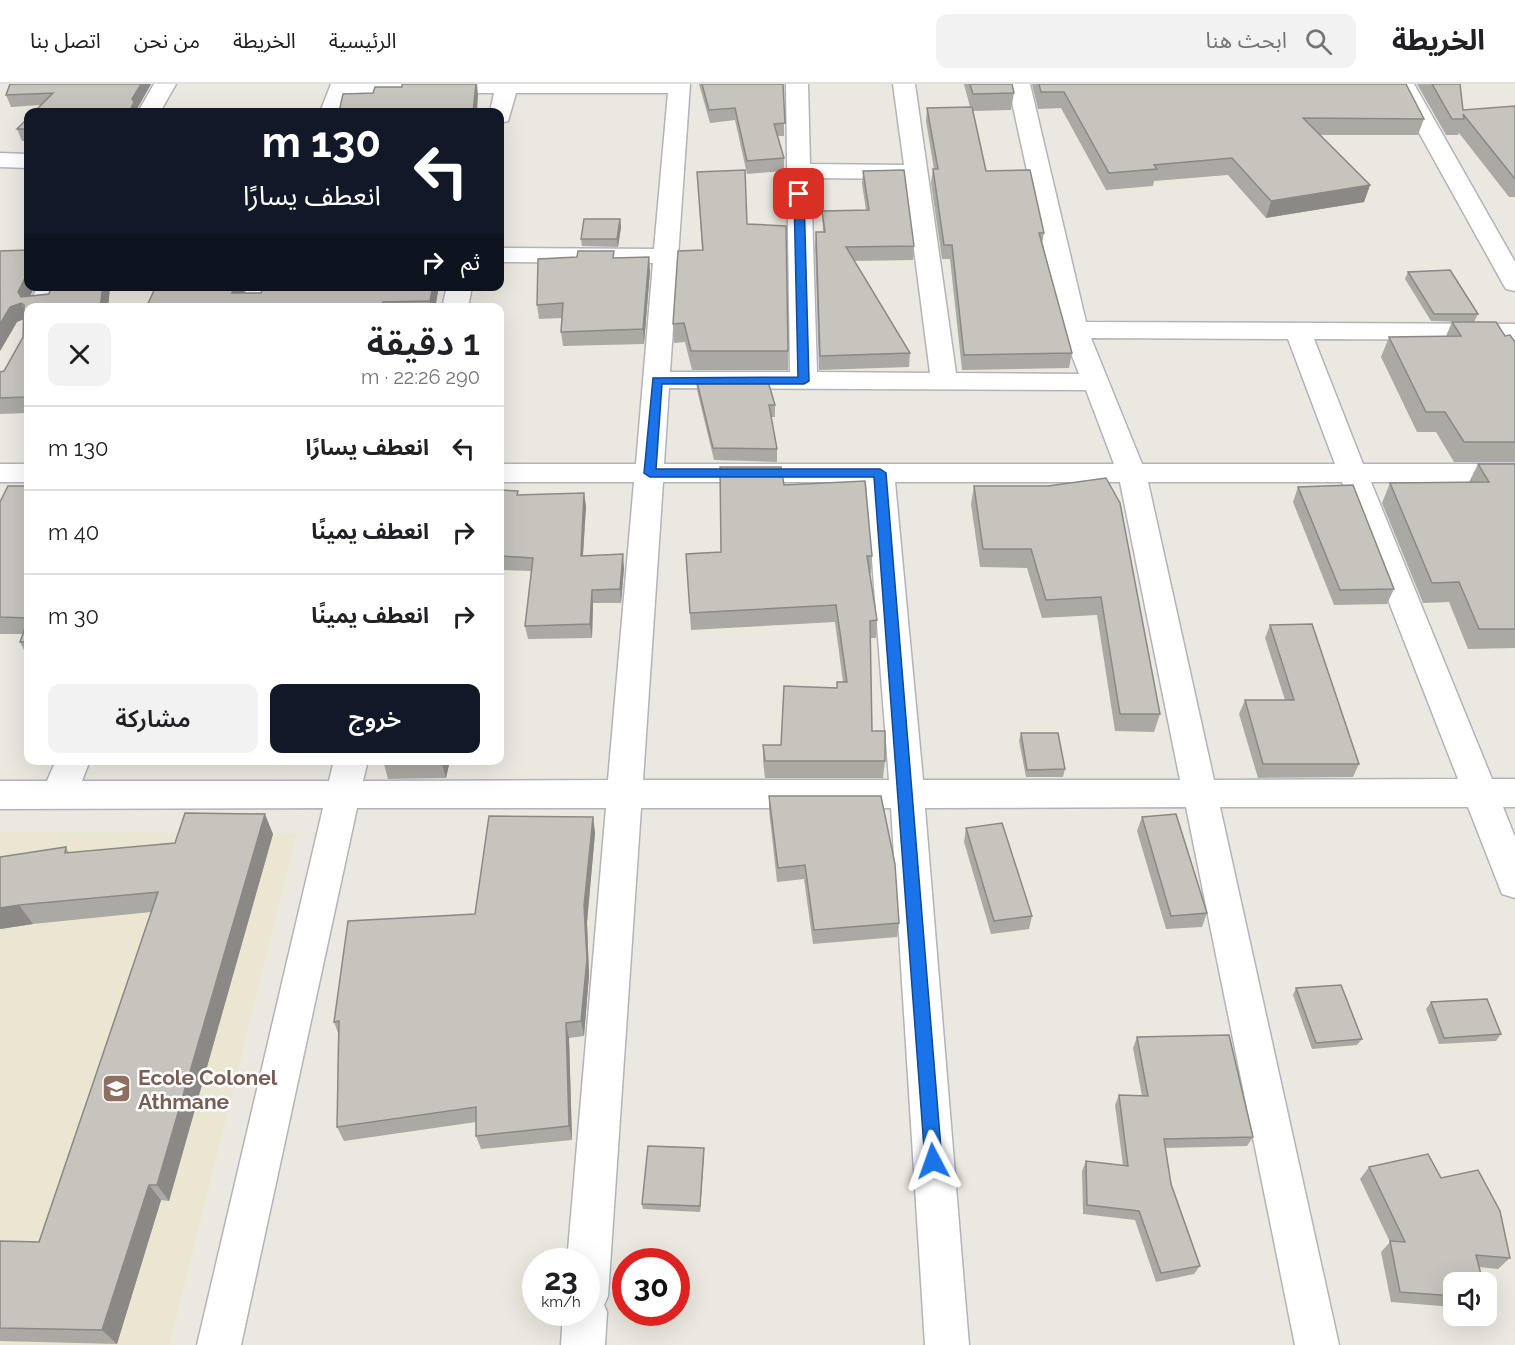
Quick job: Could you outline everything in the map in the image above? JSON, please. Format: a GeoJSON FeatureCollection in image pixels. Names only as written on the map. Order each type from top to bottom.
{"type":"FeatureCollection","features":[{"type":"Feature","properties":{"kind":"street"},"geometry":{"type":"LineString","coordinates":[[151,108],[165,84]]}},
{"type":"Feature","properties":{"kind":"street"},"geometry":{"type":"LineString","coordinates":[[796,84],[804,381]]}},
{"type":"Feature","properties":{"kind":"street"},"geometry":{"type":"LineString","coordinates":[[904,84],[944,381]]}},
{"type":"Feature","properties":{"kind":"street"},"geometry":{"type":"LineString","coordinates":[[1019,84],[1075,330],[1132,473],[1317,1345]]}},
{"type":"Feature","properties":{"kind":"street"},"geometry":{"type":"LineString","coordinates":[[1403,84],[1515,284]]}},
{"type":"Feature","properties":{"kind":"street"},"geometry":{"type":"LineString","coordinates":[[333,108],[342,85],[679,86],[590,1248]]}},
{"type":"Feature","properties":{"kind":"street"},"geometry":{"type":"LineString","coordinates":[[502,108],[507,85]]}},
{"type":"Feature","properties":{"kind":"street"},"geometry":{"type":"LineString","coordinates":[[0,160],[24,160]]}},
{"type":"Feature","properties":{"kind":"street"},"geometry":{"type":"LineString","coordinates":[[799,171],[916,172]]}},
{"type":"Feature","properties":{"kind":"street"},"geometry":{"type":"LineString","coordinates":[[504,255],[666,256]]}},
{"type":"Feature","properties":{"kind":"street"},"geometry":{"type":"LineString","coordinates":[[1075,330],[1515,333]]}},
{"type":"Feature","properties":{"kind":"street"},"geometry":{"type":"LineString","coordinates":[[1298,330],[1351,473],[1481,793],[1515,883]]}},
{"type":"Feature","properties":{"kind":"street"},"geometry":{"type":"LineString","coordinates":[[657,380],[1096,382]]}},
{"type":"Feature","properties":{"kind":"street"},"geometry":{"type":"LineString","coordinates":[[0,473],[24,473]]}},
{"type":"Feature","properties":{"kind":"street"},"geometry":{"type":"LineString","coordinates":[[504,473],[1515,473]]}},
{"type":"Feature","properties":{"kind":"street"},"geometry":{"type":"LineString","coordinates":[[880,473],[907,794],[947,1345]]}},
{"type":"Feature","properties":{"kind":"street"},"geometry":{"type":"LineString","coordinates":[[59,795],[71,765]]}},
{"type":"Feature","properties":{"kind":"street"},"geometry":{"type":"LineString","coordinates":[[219,1345],[347,778]]}},
{"type":"Feature","properties":{"kind":"street"},"geometry":{"type":"LineString","coordinates":[[0,795],[59,795],[347,778],[626,795],[1515,793]]}},
{"type":"Feature","properties":{"kind":"street"},"geometry":{"type":"LineString","coordinates":[[583,1345],[584,1326]]}},
{"type":"Feature","properties":{"kind":"shaded area","name":"Ecole Colonel Athmane"},"geometry":{"type":"Polygon","coordinates":[[[0,832],[297,833],[170,1345],[0,1345],[0,832]]]}},
{"type":"Feature","properties":{"kind":"building"},"geometry":{"type":"Polygon","coordinates":[[[10,84],[141,84],[132,99],[134,102],[131,108],[38,108],[53,93],[6,95],[10,84]]]}},
{"type":"Feature","properties":{"kind":"building"},"geometry":{"type":"Polygon","coordinates":[[[402,84],[476,84],[473,108],[340,108],[343,94],[373,93],[375,87],[402,87],[402,84]]]}},
{"type":"Feature","properties":{"kind":"building"},"geometry":{"type":"Polygon","coordinates":[[[702,84],[783,84],[785,123],[774,124],[784,158],[747,161],[735,108],[709,110],[702,84]]]}},
{"type":"Feature","properties":{"kind":"building"},"geometry":{"type":"Polygon","coordinates":[[[970,84],[1012,84],[1014,93],[973,94],[970,84]]]}},
{"type":"Feature","properties":{"kind":"building"},"geometry":{"type":"Polygon","coordinates":[[[1039,84],[1406,84],[1424,119],[1303,118],[1370,185],[1271,201],[1232,158],[1154,165],[1157,169],[1109,173],[1064,92],[1041,92],[1039,84]]]}},
{"type":"Feature","properties":{"kind":"building"},"geometry":{"type":"Polygon","coordinates":[[[1432,84],[1460,84],[1463,110],[1515,106],[1515,179],[1463,114],[1464,119],[1452,119],[1432,84]]]}},
{"type":"Feature","properties":{"kind":"building"},"geometry":{"type":"Polygon","coordinates":[[[972,107],[986,171],[1030,170],[1044,233],[1039,233],[1072,353],[964,355],[952,245],[944,245],[933,169],[938,169],[927,108],[972,107]]]}},
{"type":"Feature","properties":{"kind":"building"},"geometry":{"type":"Polygon","coordinates":[[[24,122],[24,129],[17,129],[24,122]]]}},
{"type":"Feature","properties":{"kind":"building"},"geometry":{"type":"Polygon","coordinates":[[[745,170],[747,224],[786,226],[788,351],[691,351],[684,323],[673,324],[678,251],[703,250],[697,172],[745,170]]]}},
{"type":"Feature","properties":{"kind":"building"},"geometry":{"type":"Polygon","coordinates":[[[904,170],[914,246],[846,247],[910,353],[820,356],[816,232],[825,232],[822,211],[869,210],[863,171],[904,170]]]}},
{"type":"Feature","properties":{"kind":"building"},"geometry":{"type":"Polygon","coordinates":[[[584,219],[620,219],[617,239],[581,239],[584,219]]]}},
{"type":"Feature","properties":{"kind":"building"},"geometry":{"type":"Polygon","coordinates":[[[24,250],[24,280],[18,292],[21,297],[49,294],[50,291],[102,291],[101,303],[24,303],[24,305],[21,303],[10,307],[0,324],[0,251],[24,250]]]}},
{"type":"Feature","properties":{"kind":"building"},"geometry":{"type":"Polygon","coordinates":[[[578,251],[614,251],[613,258],[649,257],[643,329],[561,332],[563,303],[537,305],[538,259],[577,257],[578,251]]]}},
{"type":"Feature","properties":{"kind":"building"},"geometry":{"type":"Polygon","coordinates":[[[1450,270],[1478,314],[1434,314],[1408,272],[1450,270]]]}},
{"type":"Feature","properties":{"kind":"building"},"geometry":{"type":"Polygon","coordinates":[[[154,291],[261,293],[262,291],[432,291],[430,301],[383,303],[148,303],[154,291]]]}},
{"type":"Feature","properties":{"kind":"building"},"geometry":{"type":"Polygon","coordinates":[[[24,305],[24,397],[0,398],[0,372],[4,371],[23,337],[24,305]]]}},
{"type":"Feature","properties":{"kind":"building"},"geometry":{"type":"Polygon","coordinates":[[[1452,322],[1496,322],[1505,336],[1510,335],[1515,342],[1515,442],[1464,442],[1445,412],[1426,412],[1389,337],[1461,336],[1452,322]]]}},
{"type":"Feature","properties":{"kind":"building"},"geometry":{"type":"Polygon","coordinates":[[[696,378],[767,378],[775,405],[769,405],[777,449],[713,448],[696,378]]]}},
{"type":"Feature","properties":{"kind":"building"},"geometry":{"type":"Polygon","coordinates":[[[1478,464],[1515,464],[1515,629],[1479,629],[1459,582],[1432,583],[1390,483],[1489,482],[1478,464]]]}},
{"type":"Feature","properties":{"kind":"building"},"geometry":{"type":"Polygon","coordinates":[[[720,467],[781,467],[784,485],[865,481],[872,556],[867,556],[877,620],[870,621],[872,731],[885,731],[885,761],[765,761],[763,745],[781,745],[784,686],[837,688],[837,682],[847,682],[836,605],[690,613],[686,554],[721,552],[720,467]]]}},
{"type":"Feature","properties":{"kind":"building"},"geometry":{"type":"Polygon","coordinates":[[[1106,478],[1120,503],[1160,714],[1120,714],[1101,597],[1046,600],[1031,549],[983,549],[974,486],[1048,486],[1106,478]]]}},
{"type":"Feature","properties":{"kind":"building"},"geometry":{"type":"Polygon","coordinates":[[[1353,485],[1394,589],[1340,590],[1298,487],[1353,485]]]}},
{"type":"Feature","properties":{"kind":"building"},"geometry":{"type":"Polygon","coordinates":[[[8,486],[24,486],[24,618],[0,617],[0,502],[8,486]]]}},
{"type":"Feature","properties":{"kind":"building"},"geometry":{"type":"Polygon","coordinates":[[[504,490],[518,491],[517,495],[584,493],[581,556],[623,554],[620,589],[592,590],[590,624],[525,626],[533,558],[504,556],[504,490]]]}},
{"type":"Feature","properties":{"kind":"building"},"geometry":{"type":"Polygon","coordinates":[[[1312,624],[1359,764],[1263,764],[1245,700],[1294,700],[1270,625],[1312,624]]]}},
{"type":"Feature","properties":{"kind":"building"},"geometry":{"type":"Polygon","coordinates":[[[1021,733],[1058,733],[1065,769],[1027,770],[1021,733]]]}},
{"type":"Feature","properties":{"kind":"building"},"geometry":{"type":"Polygon","coordinates":[[[769,796],[881,796],[895,864],[899,923],[814,930],[805,865],[778,868],[769,796]]]}},
{"type":"Feature","properties":{"kind":"building"},"geometry":{"type":"Polygon","coordinates":[[[185,813],[265,814],[157,1185],[149,1185],[102,1330],[0,1328],[0,1241],[39,1242],[158,892],[0,908],[0,857],[66,847],[65,853],[175,843],[185,813]]]}},
{"type":"Feature","properties":{"kind":"building"},"geometry":{"type":"Polygon","coordinates":[[[1176,814],[1207,913],[1171,916],[1142,817],[1176,814]]]}},
{"type":"Feature","properties":{"kind":"building"},"geometry":{"type":"Polygon","coordinates":[[[489,816],[593,817],[584,906],[587,959],[581,1021],[566,1023],[569,1126],[476,1136],[476,1107],[337,1127],[339,1021],[334,1022],[348,921],[475,914],[489,816]]]}},
{"type":"Feature","properties":{"kind":"building"},"geometry":{"type":"Polygon","coordinates":[[[1002,823],[1032,916],[994,921],[966,828],[1002,823]]]}},
{"type":"Feature","properties":{"kind":"building"},"geometry":{"type":"Polygon","coordinates":[[[1341,985],[1362,1039],[1316,1043],[1296,988],[1341,985]]]}},
{"type":"Feature","properties":{"kind":"building"},"geometry":{"type":"Polygon","coordinates":[[[1487,999],[1501,1034],[1444,1038],[1431,1002],[1487,999]]]}},
{"type":"Feature","properties":{"kind":"building"},"geometry":{"type":"Polygon","coordinates":[[[1229,1035],[1253,1137],[1164,1139],[1171,1184],[1200,1266],[1161,1273],[1139,1211],[1087,1205],[1086,1161],[1128,1166],[1119,1095],[1148,1096],[1137,1037],[1229,1035]]]}},
{"type":"Feature","properties":{"kind":"building"},"geometry":{"type":"Polygon","coordinates":[[[648,1146],[704,1148],[700,1206],[642,1204],[648,1146]]]}},
{"type":"Feature","properties":{"kind":"building"},"geometry":{"type":"Polygon","coordinates":[[[1428,1154],[1441,1178],[1478,1170],[1500,1211],[1510,1258],[1476,1255],[1480,1272],[1443,1272],[1443,1295],[1400,1292],[1390,1241],[1405,1242],[1369,1167],[1428,1154]]]}},
{"type":"Feature","properties":{"kind":"place","name":"Ecole Colonel Athmane"},"geometry":{"type":"Point","coordinates":[117,1089]}},
{"type":"Feature","properties":{"kind":"route"},"geometry":{"type":"LineString","coordinates":[[799,194],[804,381],[657,380],[650,473],[880,473],[907,794],[933,1161]]}}]}
